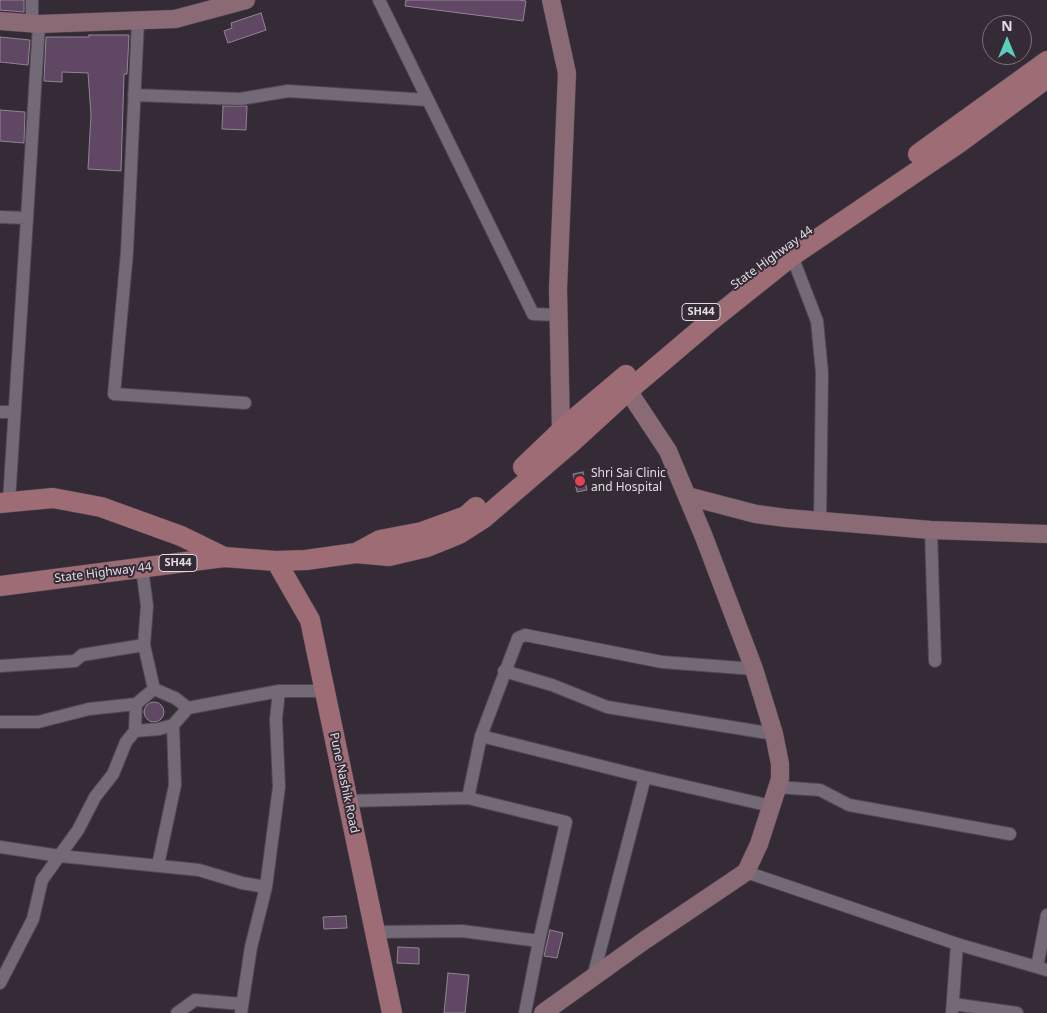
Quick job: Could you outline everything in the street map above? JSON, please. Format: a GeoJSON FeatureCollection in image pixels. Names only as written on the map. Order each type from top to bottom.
{"type":"FeatureCollection","features":[{"type":"Feature","properties":{"kind":"main road","name":"State Highway 44"},"geometry":{"type":"LineString","coordinates":[[945,144],[1047,61]]}},
{"type":"Feature","properties":{"kind":"main road","name":"State Highway 44"},"geometry":{"type":"LineString","coordinates":[[0,586],[224,558],[276,561],[306,560],[356,553],[389,556],[427,547],[469,522],[724,294],[945,144],[1047,78]]}},
{"type":"Feature","properties":{"kind":"main road","name":"State Highway 44"},"geometry":{"type":"LineString","coordinates":[[624,385],[708,323],[853,207]]}},
{"type":"Feature","properties":{"kind":"main road"},"geometry":{"type":"LineString","coordinates":[[5,502],[54,498],[101,507],[181,536],[224,558]]}},
{"type":"Feature","properties":{"kind":"main road","name":"Pune Nashik Road"},"geometry":{"type":"LineString","coordinates":[[276,561],[310,620],[392,1013]]}},
{"type":"Feature","properties":{"kind":"street"},"geometry":{"type":"LineString","coordinates":[[5,502],[14,412],[28,218],[36,24],[32,0]]}},
{"type":"Feature","properties":{"kind":"street"},"geometry":{"type":"LineString","coordinates":[[0,21],[36,24],[175,20],[246,0]]}},
{"type":"Feature","properties":{"kind":"street"},"geometry":{"type":"LineString","coordinates":[[379,0],[533,314],[558,316]]}},
{"type":"Feature","properties":{"kind":"street"},"geometry":{"type":"LineString","coordinates":[[551,0],[567,74],[558,316],[566,437]]}},
{"type":"Feature","properties":{"kind":"street"},"geometry":{"type":"LineString","coordinates":[[138,21],[127,252],[114,394],[245,403]]}},
{"type":"Feature","properties":{"kind":"street"},"geometry":{"type":"LineString","coordinates":[[134,95],[240,99],[288,91],[428,100]]}},
{"type":"Feature","properties":{"kind":"street"},"geometry":{"type":"LineString","coordinates":[[0,217],[28,218]]}},
{"type":"Feature","properties":{"kind":"street"},"geometry":{"type":"LineString","coordinates":[[792,256],[817,321],[822,373],[820,521]]}},
{"type":"Feature","properties":{"kind":"street"},"geometry":{"type":"LineString","coordinates":[[543,1013],[746,872],[759,844],[780,779],[780,764],[774,734],[754,669],[686,496],[668,451],[624,385]]}},
{"type":"Feature","properties":{"kind":"street"},"geometry":{"type":"LineString","coordinates":[[0,412],[14,412]]}},
{"type":"Feature","properties":{"kind":"street"},"geometry":{"type":"LineString","coordinates":[[686,496],[756,514],[820,521],[932,530],[1047,534]]}},
{"type":"Feature","properties":{"kind":"street"},"geometry":{"type":"LineString","coordinates":[[932,530],[935,661]]}},
{"type":"Feature","properties":{"kind":"street"},"geometry":{"type":"LineString","coordinates":[[142,568],[147,606],[144,645],[154,689]]}},
{"type":"Feature","properties":{"kind":"street"},"geometry":{"type":"LineString","coordinates":[[468,798],[481,736],[518,638],[525,635],[662,662],[754,669]]}},
{"type":"Feature","properties":{"kind":"street"},"geometry":{"type":"LineString","coordinates":[[0,666],[74,661],[82,655],[144,645]]}},
{"type":"Feature","properties":{"kind":"street"},"geometry":{"type":"LineString","coordinates":[[504,672],[552,685],[607,707],[774,734]]}},
{"type":"Feature","properties":{"kind":"street"},"geometry":{"type":"LineString","coordinates":[[0,722],[38,722],[89,709],[136,704],[154,689]]}},
{"type":"Feature","properties":{"kind":"street"},"geometry":{"type":"LineString","coordinates":[[154,689],[175,698],[188,708]]}},
{"type":"Feature","properties":{"kind":"street"},"geometry":{"type":"LineString","coordinates":[[135,731],[159,729],[173,725],[188,708],[280,691],[325,690]]}},
{"type":"Feature","properties":{"kind":"street"},"geometry":{"type":"LineString","coordinates":[[177,1013],[195,1000],[242,1008],[251,947],[266,888],[279,787],[276,719],[280,691]]}},
{"type":"Feature","properties":{"kind":"street"},"geometry":{"type":"LineString","coordinates":[[0,983],[6,960],[34,919],[42,880],[78,830],[95,797],[113,774],[126,742],[135,731],[136,704]]}},
{"type":"Feature","properties":{"kind":"street"},"geometry":{"type":"LineString","coordinates":[[158,865],[175,785],[173,725]]}},
{"type":"Feature","properties":{"kind":"street"},"geometry":{"type":"LineString","coordinates":[[481,736],[771,806]]}},
{"type":"Feature","properties":{"kind":"street"},"geometry":{"type":"LineString","coordinates":[[593,977],[645,777]]}},
{"type":"Feature","properties":{"kind":"street"},"geometry":{"type":"LineString","coordinates":[[777,787],[820,790],[849,805],[1010,834]]}},
{"type":"Feature","properties":{"kind":"street"},"geometry":{"type":"LineString","coordinates":[[348,801],[468,798],[566,822],[525,1013]]}},
{"type":"Feature","properties":{"kind":"street"},"geometry":{"type":"LineString","coordinates":[[0,847],[60,856],[198,870],[266,888]]}},
{"type":"Feature","properties":{"kind":"street"},"geometry":{"type":"LineString","coordinates":[[746,872],[957,944],[1042,969],[1047,915]]}},
{"type":"Feature","properties":{"kind":"street"},"geometry":{"type":"LineString","coordinates":[[375,932],[462,931],[539,941]]}},
{"type":"Feature","properties":{"kind":"street"},"geometry":{"type":"LineString","coordinates":[[957,944],[952,1008],[1017,1013]]}},
{"type":"Feature","properties":{"kind":"building"},"geometry":{"type":"Polygon","coordinates":[[[0,0],[24,0],[24,12],[0,10],[0,0]]]}},
{"type":"Feature","properties":{"kind":"building"},"geometry":{"type":"Polygon","coordinates":[[[406,0],[526,1],[523,21],[405,6],[406,0]]]}},
{"type":"Feature","properties":{"kind":"building"},"geometry":{"type":"Polygon","coordinates":[[[261,13],[266,30],[228,43],[224,31],[232,28],[231,23],[261,13]]]}},
{"type":"Feature","properties":{"kind":"building"},"geometry":{"type":"Polygon","coordinates":[[[89,35],[129,35],[127,74],[124,74],[121,171],[88,169],[91,115],[88,73],[62,72],[62,82],[44,81],[46,37],[89,37],[89,35]]]}},
{"type":"Feature","properties":{"kind":"building"},"geometry":{"type":"Polygon","coordinates":[[[0,37],[30,40],[28,65],[0,62],[0,37]]]}},
{"type":"Feature","properties":{"kind":"building"},"geometry":{"type":"Polygon","coordinates":[[[223,106],[247,106],[246,130],[222,129],[223,106]]]}},
{"type":"Feature","properties":{"kind":"building"},"geometry":{"type":"Polygon","coordinates":[[[0,110],[25,112],[24,143],[0,141],[0,110]]]}},
{"type":"Feature","properties":{"kind":"building"},"geometry":{"type":"Polygon","coordinates":[[[583,472],[587,490],[577,492],[573,474],[583,472]]]}},
{"type":"Feature","properties":{"kind":"building"},"geometry":{"type":"Polygon","coordinates":[[[154,702],[161,705],[164,712],[161,719],[154,722],[147,719],[144,712],[147,705],[154,702]]]}},
{"type":"Feature","properties":{"kind":"building"},"geometry":{"type":"Polygon","coordinates":[[[346,916],[347,928],[324,929],[323,917],[346,916]]]}},
{"type":"Feature","properties":{"kind":"building"},"geometry":{"type":"Polygon","coordinates":[[[550,930],[563,933],[557,958],[544,956],[550,930]]]}},
{"type":"Feature","properties":{"kind":"building"},"geometry":{"type":"Polygon","coordinates":[[[398,947],[419,948],[419,964],[397,963],[398,947]]]}},
{"type":"Feature","properties":{"kind":"building"},"geometry":{"type":"Polygon","coordinates":[[[448,973],[469,975],[465,1013],[444,1013],[448,973]]]}},
{"type":"Feature","properties":{"kind":"place","name":"Shri Sai Clinic and Hospital"},"geometry":{"type":"Point","coordinates":[580,481]}}]}
